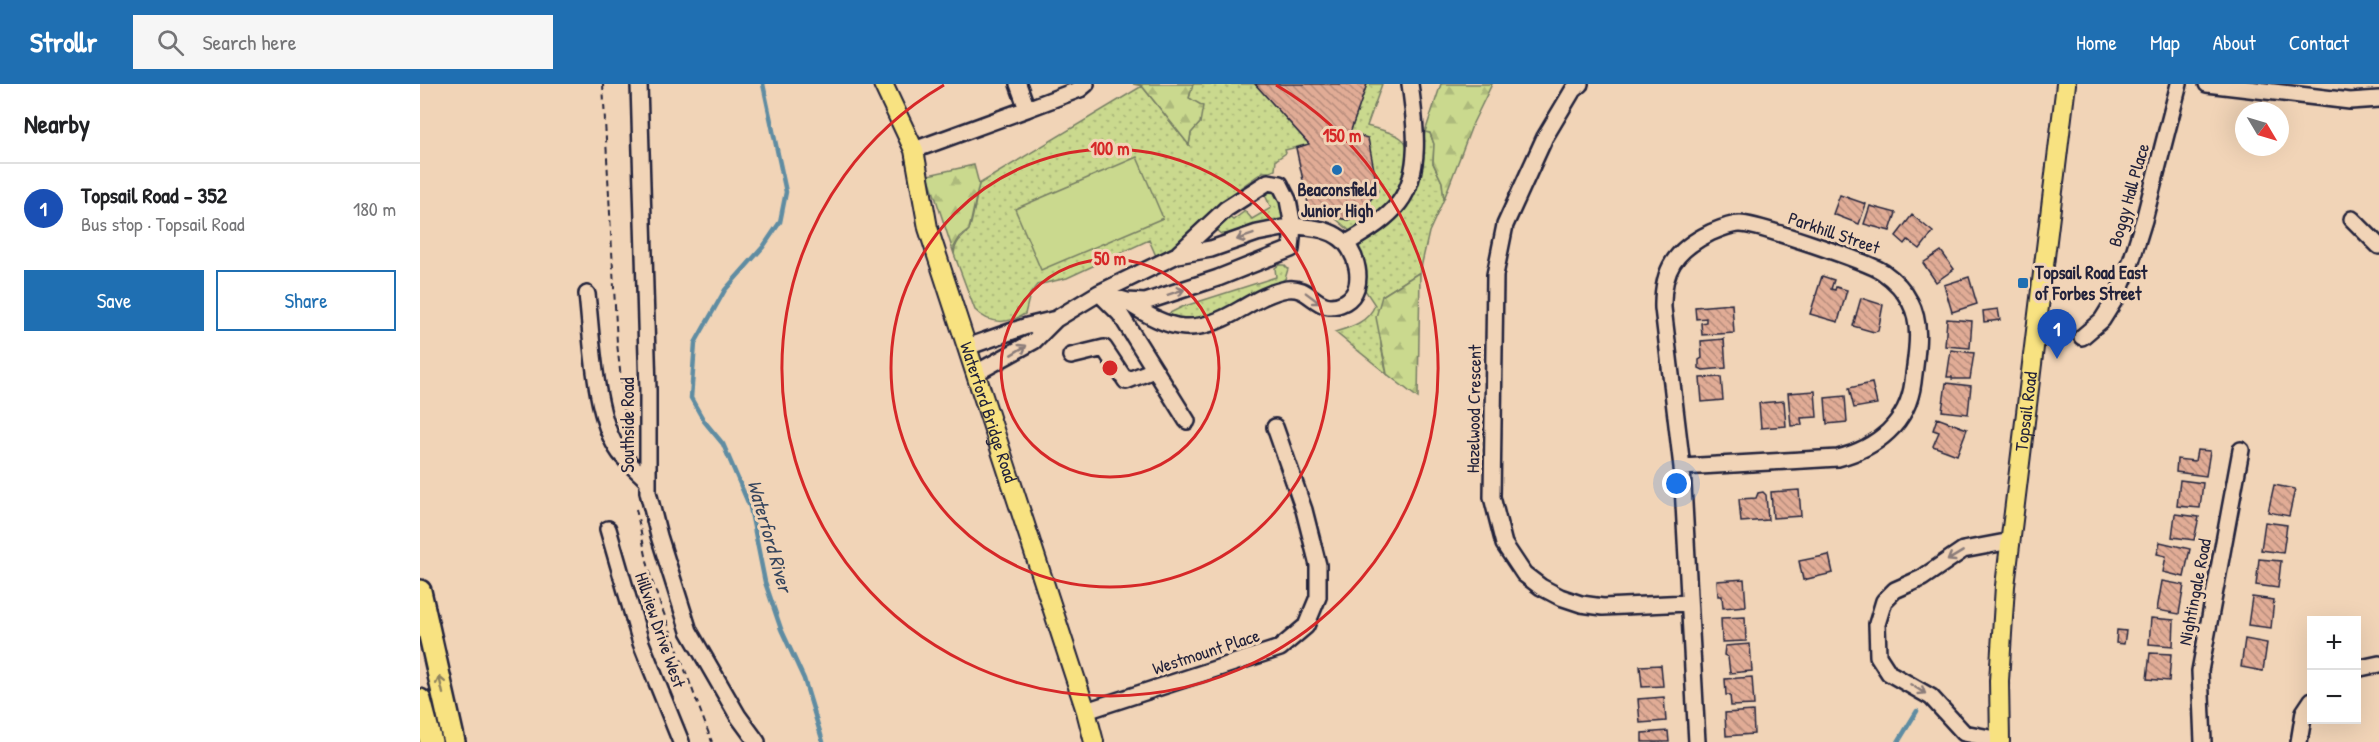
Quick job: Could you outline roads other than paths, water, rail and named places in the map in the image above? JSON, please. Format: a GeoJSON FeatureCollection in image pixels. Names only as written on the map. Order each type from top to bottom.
{"type":"FeatureCollection","features":[{"type":"Feature","properties":{"kind":"highway"},"geometry":{"type":"LineString","coordinates":[[420,591],[454,742]]}},
{"type":"Feature","properties":{"kind":"highway"},"geometry":{"type":"LineString","coordinates":[[420,700],[431,742]]}},
{"type":"Feature","properties":{"kind":"main road","name":"Waterford Bridge Road"},"geometry":{"type":"LineString","coordinates":[[883,84],[914,150],[928,228],[1086,711],[1094,742]]}},
{"type":"Feature","properties":{"kind":"main road","name":"Topsail Road"},"geometry":{"type":"LineString","coordinates":[[2000,741],[1999,681],[2005,586],[2066,84]]}},
{"type":"Feature","properties":{"kind":"street","name":"Southside Road"},"geometry":{"type":"LineString","coordinates":[[639,84],[648,390],[646,479],[659,536],[689,631],[738,716],[756,742]]}},
{"type":"Feature","properties":{"kind":"street"},"geometry":{"type":"LineString","coordinates":[[1018,84],[1027,109]]}},
{"type":"Feature","properties":{"kind":"street"},"geometry":{"type":"LineString","coordinates":[[914,150],[1080,89],[1086,84]]}},
{"type":"Feature","properties":{"kind":"street"},"geometry":{"type":"LineString","coordinates":[[1347,243],[1390,213],[1400,202],[1413,173],[1414,128],[1410,84]]}},
{"type":"Feature","properties":{"kind":"street","name":"Hazelwood Crescent"},"geometry":{"type":"LineString","coordinates":[[1580,84],[1573,90],[1545,137],[1505,225],[1495,275],[1492,497],[1504,544],[1524,574],[1541,587],[1581,604],[1603,607],[1688,603]]}},
{"type":"Feature","properties":{"kind":"street","name":"Boggy Hall Place"},"geometry":{"type":"LineString","coordinates":[[2082,337],[2102,320],[2130,265],[2179,84]]}},
{"type":"Feature","properties":{"kind":"street"},"geometry":{"type":"LineString","coordinates":[[2207,84],[2350,101],[2379,99]]}},
{"type":"Feature","properties":{"kind":"street"},"geometry":{"type":"LineString","coordinates":[[976,373],[1034,341],[1056,319],[1099,293],[1177,255],[1226,209],[1268,182],[1280,184],[1288,200],[1293,226],[1292,249],[1218,278],[1145,302],[1127,302]]}},
{"type":"Feature","properties":{"kind":"street"},"geometry":{"type":"LineString","coordinates":[[2352,219],[2379,246]]}},
{"type":"Feature","properties":{"kind":"street","name":"Parkhill Street"},"geometry":{"type":"LineString","coordinates":[[1682,468],[1839,458],[1855,454],[1879,440],[1901,417],[1911,396],[1918,321],[1903,291],[1881,270],[1800,241],[1741,224],[1723,227],[1709,234],[1682,250],[1673,262],[1663,288],[1663,308],[1682,468],[1697,742]]}},
{"type":"Feature","properties":{"kind":"street"},"geometry":{"type":"LineString","coordinates":[[1099,293],[1127,302],[1162,322],[1182,328],[1204,327],[1224,320],[1273,292],[1289,288],[1300,288],[1319,304],[1333,306],[1345,302],[1356,291],[1358,277],[1347,243],[1336,235],[1319,229],[1293,226],[1257,233],[1210,249],[1177,255]]}},
{"type":"Feature","properties":{"kind":"street"},"geometry":{"type":"LineString","coordinates":[[1099,293],[1120,314],[1187,421]]}},
{"type":"Feature","properties":{"kind":"street"},"geometry":{"type":"LineString","coordinates":[[587,294],[595,364],[607,425],[620,453],[646,479]]}},
{"type":"Feature","properties":{"kind":"street"},"geometry":{"type":"LineString","coordinates":[[967,347],[1027,326],[1056,319]]}},
{"type":"Feature","properties":{"kind":"street"},"geometry":{"type":"LineString","coordinates":[[1071,356],[1104,348],[1126,381],[1154,370]]}},
{"type":"Feature","properties":{"kind":"street","name":"Westmount Place"},"geometry":{"type":"LineString","coordinates":[[1086,711],[1280,648],[1306,626],[1318,597],[1318,565],[1304,510],[1275,427]]}},
{"type":"Feature","properties":{"kind":"street","name":"Nightingale Road"},"geometry":{"type":"LineString","coordinates":[[2203,742],[2200,671],[2241,450]]}},
{"type":"Feature","properties":{"kind":"street","name":"Hillview Drive West"},"geometry":{"type":"LineString","coordinates":[[608,529],[641,643],[681,742]]}},
{"type":"Feature","properties":{"kind":"street"},"geometry":{"type":"LineString","coordinates":[[2000,741],[1964,733],[1931,697],[1889,673],[1878,656],[1877,624],[1884,601],[1895,590],[1922,578],[1963,550],[2011,541]]}},
{"type":"Feature","properties":{"kind":"street"},"geometry":{"type":"LineString","coordinates":[[2361,668],[2379,664]]}},
{"type":"Feature","properties":{"kind":"street"},"geometry":{"type":"LineString","coordinates":[[2299,742],[2304,712],[2307,708]]}},
{"type":"Feature","properties":{"kind":"waterway","name":"Waterford River"},"geometry":{"type":"LineString","coordinates":[[763,84],[786,192],[780,222],[763,247],[725,290],[695,343],[691,398],[704,421],[723,444],[750,507],[765,582],[781,629],[804,679],[823,742]]}},
{"type":"Feature","properties":{"kind":"waterway"},"geometry":{"type":"LineString","coordinates":[[1898,742],[1917,711]]}},
{"type":"Feature","properties":{"kind":"place","name":"Beaconsfield Junior High"},"geometry":{"type":"Point","coordinates":[1337,170]}},
{"type":"Feature","properties":{"kind":"place","name":"Topsail Road East of Forbes Street"},"geometry":{"type":"Point","coordinates":[2023,283]}},
{"type":"Feature","properties":{"kind":"place","name":"Topsail Road - 352"},"geometry":{"type":"Point","coordinates":[2057,359]}}]}
